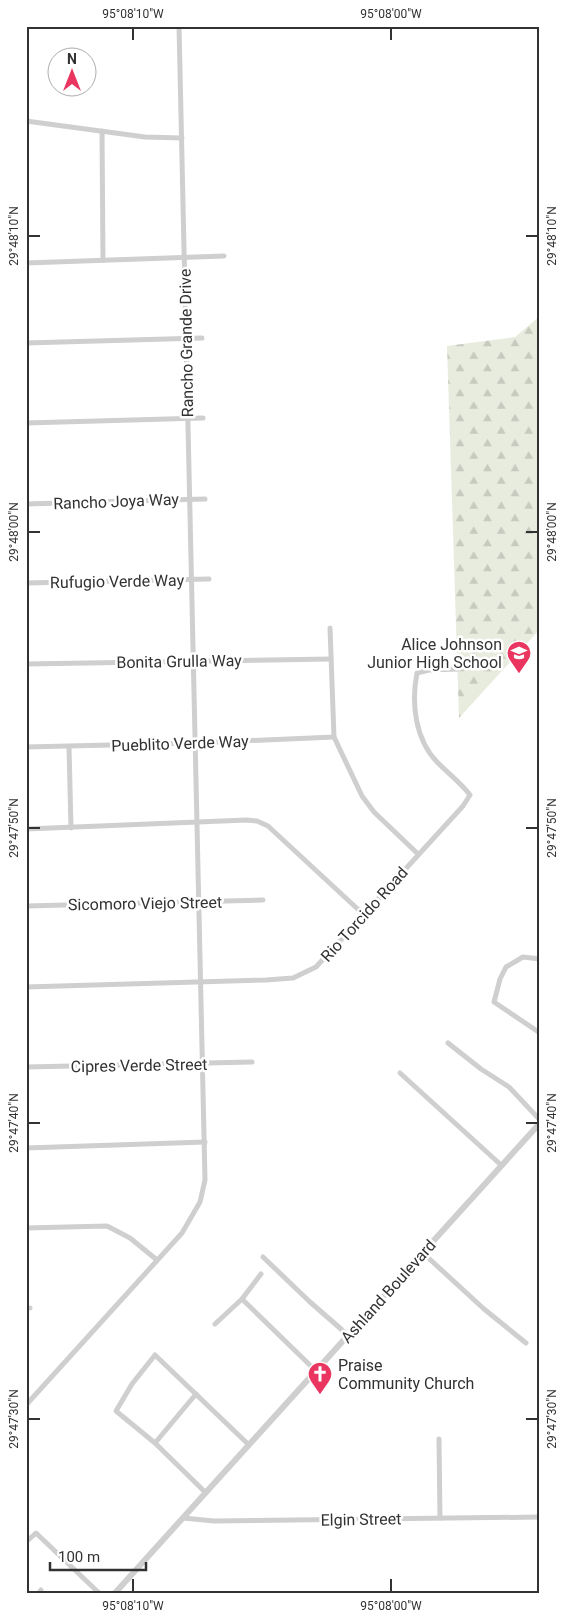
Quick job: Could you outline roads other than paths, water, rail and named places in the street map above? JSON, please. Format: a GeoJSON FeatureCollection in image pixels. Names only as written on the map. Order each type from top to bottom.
{"type":"FeatureCollection","features":[{"type":"Feature","properties":{"kind":"street","name":"Rancho Grande Drive"},"geometry":{"type":"LineString","coordinates":[[26,1405],[182,1233],[200,1202],[205,1180],[179,26]]}},
{"type":"Feature","properties":{"kind":"street"},"geometry":{"type":"LineString","coordinates":[[26,121],[155,138],[182,138]]}},
{"type":"Feature","properties":{"kind":"street"},"geometry":{"type":"LineString","coordinates":[[102,132],[103,260]]}},
{"type":"Feature","properties":{"kind":"street"},"geometry":{"type":"LineString","coordinates":[[26,262],[224,256]]}},
{"type":"Feature","properties":{"kind":"street"},"geometry":{"type":"LineString","coordinates":[[26,343],[202,338]]}},
{"type":"Feature","properties":{"kind":"street"},"geometry":{"type":"LineString","coordinates":[[26,423],[203,418]]}},
{"type":"Feature","properties":{"kind":"street","name":"Rancho Joya Way"},"geometry":{"type":"LineString","coordinates":[[26,504],[206,499]]}},
{"type":"Feature","properties":{"kind":"street","name":"Rufugio Verde Way"},"geometry":{"type":"LineString","coordinates":[[26,583],[209,579]]}},
{"type":"Feature","properties":{"kind":"street"},"geometry":{"type":"LineString","coordinates":[[330,628],[334,737],[362,796],[374,812],[418,854]]}},
{"type":"Feature","properties":{"kind":"street","name":"Bonita Grulla Way"},"geometry":{"type":"LineString","coordinates":[[26,664],[331,659]]}},
{"type":"Feature","properties":{"kind":"street","name":"Rio Torcido Road"},"geometry":{"type":"LineString","coordinates":[[26,987],[293,978],[316,967],[470,796],[462,784],[437,762],[423,742],[415,711],[417,673],[429,670],[458,669]]}},
{"type":"Feature","properties":{"kind":"street","name":"Pueblito Verde Way"},"geometry":{"type":"LineString","coordinates":[[26,747],[334,737]]}},
{"type":"Feature","properties":{"kind":"street"},"geometry":{"type":"LineString","coordinates":[[69,747],[71,828]]}},
{"type":"Feature","properties":{"kind":"street"},"geometry":{"type":"LineString","coordinates":[[26,829],[247,820],[268,826],[363,914]]}},
{"type":"Feature","properties":{"kind":"street","name":"Sicomoro Viejo Street"},"geometry":{"type":"LineString","coordinates":[[26,906],[263,900]]}},
{"type":"Feature","properties":{"kind":"street"},"geometry":{"type":"LineString","coordinates":[[540,959],[523,957],[506,967],[500,979],[494,1002],[538,1031],[540,1023]]}},
{"type":"Feature","properties":{"kind":"street"},"geometry":{"type":"LineString","coordinates":[[448,1043],[481,1070],[510,1087],[540,1122]]}},
{"type":"Feature","properties":{"kind":"street","name":"Cipres Verde Street"},"geometry":{"type":"LineString","coordinates":[[26,1067],[252,1062]]}},
{"type":"Feature","properties":{"kind":"street"},"geometry":{"type":"LineString","coordinates":[[400,1073],[501,1165]]}},
{"type":"Feature","properties":{"kind":"street","name":"Ashland Boulevard"},"geometry":{"type":"LineString","coordinates":[[115,1593],[540,1122]]}},
{"type":"Feature","properties":{"kind":"street"},"geometry":{"type":"LineString","coordinates":[[26,1148],[205,1142]]}},
{"type":"Feature","properties":{"kind":"street"},"geometry":{"type":"LineString","coordinates":[[26,1228],[108,1226],[130,1238],[157,1260]]}},
{"type":"Feature","properties":{"kind":"street"},"geometry":{"type":"LineString","coordinates":[[422,1252],[484,1309],[526,1343]]}},
{"type":"Feature","properties":{"kind":"street"},"geometry":{"type":"LineString","coordinates":[[263,1258],[347,1336]]}},
{"type":"Feature","properties":{"kind":"street"},"geometry":{"type":"LineString","coordinates":[[215,1324],[242,1299],[261,1274]]}},
{"type":"Feature","properties":{"kind":"street"},"geometry":{"type":"LineString","coordinates":[[242,1299],[316,1371]]}},
{"type":"Feature","properties":{"kind":"street"},"geometry":{"type":"LineString","coordinates":[[206,1493],[155,1443],[116,1411],[132,1384],[155,1355],[249,1445]]}},
{"type":"Feature","properties":{"kind":"street"},"geometry":{"type":"LineString","coordinates":[[155,1443],[196,1394]]}},
{"type":"Feature","properties":{"kind":"street"},"geometry":{"type":"LineString","coordinates":[[439,1439],[440,1518]]}},
{"type":"Feature","properties":{"kind":"street","name":"Elgin Street"},"geometry":{"type":"LineString","coordinates":[[183,1518],[214,1521],[540,1517]]}},
{"type":"Feature","properties":{"kind":"street"},"geometry":{"type":"LineString","coordinates":[[26,1542],[36,1534],[99,1593]]}},
{"type":"Feature","properties":{"kind":"place","name":"Alice Johnson Junior High School"},"geometry":{"type":"Point","coordinates":[519,674]}},
{"type":"Feature","properties":{"kind":"place","name":"Praise Community Church"},"geometry":{"type":"Point","coordinates":[320,1395]}}]}
